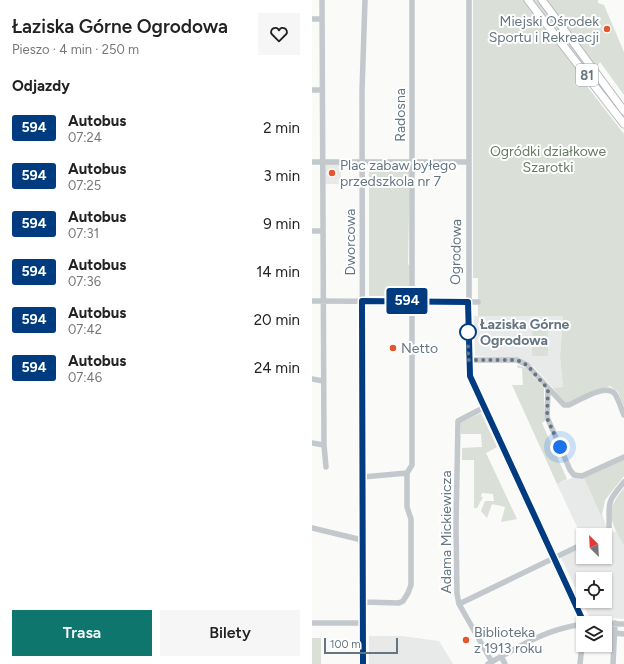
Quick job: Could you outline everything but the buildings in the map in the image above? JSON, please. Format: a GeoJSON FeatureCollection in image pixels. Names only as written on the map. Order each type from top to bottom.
{"type":"FeatureCollection","features":[{"type":"Feature","properties":{"kind":"main road","name":"81"},"geometry":{"type":"LineString","coordinates":[[528,0],[624,124]]}},
{"type":"Feature","properties":{"kind":"main road","name":"81"},"geometry":{"type":"LineString","coordinates":[[542,0],[624,111]]}},
{"type":"Feature","properties":{"kind":"street"},"geometry":{"type":"LineString","coordinates":[[322,0],[322,301],[324,445],[326,467]]}},
{"type":"Feature","properties":{"kind":"street","name":"Dworcowa"},"geometry":{"type":"LineString","coordinates":[[363,664],[362,56],[366,8],[365,0]]}},
{"type":"Feature","properties":{"kind":"street","name":"Dworcowa"},"geometry":{"type":"LineString","coordinates":[[366,8],[369,0]]}},
{"type":"Feature","properties":{"kind":"street","name":"Radosna"},"geometry":{"type":"LineString","coordinates":[[412,0],[412,301]]}},
{"type":"Feature","properties":{"kind":"street","name":"Ogrodowa"},"geometry":{"type":"LineString","coordinates":[[469,0],[468,360],[470,376],[483,408],[581,616]]}},
{"type":"Feature","properties":{"kind":"street"},"geometry":{"type":"LineString","coordinates":[[312,20],[322,20]]}},
{"type":"Feature","properties":{"kind":"street"},"geometry":{"type":"LineString","coordinates":[[312,90],[322,90]]}},
{"type":"Feature","properties":{"kind":"street"},"geometry":{"type":"LineString","coordinates":[[312,162],[469,162]]}},
{"type":"Feature","properties":{"kind":"street"},"geometry":{"type":"LineString","coordinates":[[312,231],[322,231]]}},
{"type":"Feature","properties":{"kind":"street"},"geometry":{"type":"LineString","coordinates":[[312,301],[478,302]]}},
{"type":"Feature","properties":{"kind":"street"},"geometry":{"type":"LineString","coordinates":[[363,602],[399,603],[403,601],[411,585],[411,519],[407,507],[407,473],[412,465],[412,301]]}},
{"type":"Feature","properties":{"kind":"street"},"geometry":{"type":"LineString","coordinates":[[468,360],[517,360],[527,365],[560,402],[569,405],[603,390],[610,390],[615,394],[624,415]]}},
{"type":"Feature","properties":{"kind":"street"},"geometry":{"type":"LineString","coordinates":[[312,379],[323,380]]}},
{"type":"Feature","properties":{"kind":"street"},"geometry":{"type":"LineString","coordinates":[[548,389],[547,418],[570,470],[574,475],[582,476],[624,457]]}},
{"type":"Feature","properties":{"kind":"street","name":"Adama Mickiewicza"},"geometry":{"type":"LineString","coordinates":[[483,408],[458,421],[456,526],[457,594],[459,604],[490,663]]}},
{"type":"Feature","properties":{"kind":"street"},"geometry":{"type":"LineString","coordinates":[[312,443],[324,445]]}},
{"type":"Feature","properties":{"kind":"street"},"geometry":{"type":"LineString","coordinates":[[363,477],[407,473]]}},
{"type":"Feature","properties":{"kind":"street"},"geometry":{"type":"LineString","coordinates":[[609,528],[608,507],[610,500],[624,482]]}},
{"type":"Feature","properties":{"kind":"street"},"geometry":{"type":"LineString","coordinates":[[316,528],[362,540]]}},
{"type":"Feature","properties":{"kind":"street"},"geometry":{"type":"LineString","coordinates":[[459,604],[576,548]]}},
{"type":"Feature","properties":{"kind":"street"},"geometry":{"type":"LineString","coordinates":[[312,623],[363,622]]}},
{"type":"Feature","properties":{"kind":"street"},"geometry":{"type":"LineString","coordinates":[[612,623],[624,624]]}},
{"type":"Feature","properties":{"kind":"street"},"geometry":{"type":"LineString","coordinates":[[613,664],[614,633],[616,623]]}},
{"type":"Feature","properties":{"kind":"street"},"geometry":{"type":"LineString","coordinates":[[490,663],[540,635],[576,625]]}},
{"type":"Feature","properties":{"kind":"street"},"geometry":{"type":"LineString","coordinates":[[614,633],[624,634]]}},
{"type":"Feature","properties":{"kind":"street"},"geometry":{"type":"LineString","coordinates":[[580,664],[581,652]]}},
{"type":"Feature","properties":{"kind":"street"},"geometry":{"type":"LineString","coordinates":[[501,656],[505,664]]}},
{"type":"Feature","properties":{"kind":"shaded area","name":"Plac zabaw byłego przedszkola nr 7"},"geometry":{"type":"Polygon","coordinates":[[[323,163],[341,163],[341,184],[323,184],[323,163]]]}},
{"type":"Feature","properties":{"kind":"shaded area"},"geometry":{"type":"Polygon","coordinates":[[[474,316],[563,316],[560,357],[563,387],[553,388],[534,367],[521,359],[475,356],[474,316]]]}},
{"type":"Feature","properties":{"kind":"shaded area"},"geometry":{"type":"Polygon","coordinates":[[[572,478],[584,478],[607,528],[577,528],[557,484],[572,478]]]}},
{"type":"Feature","properties":{"kind":"shaded area"},"geometry":{"type":"Polygon","coordinates":[[[616,531],[624,546],[624,619],[612,618],[612,616],[589,616],[585,608],[612,608],[612,572],[576,572],[576,589],[561,558],[576,550],[576,564],[612,564],[612,533],[616,531]]]}},
{"type":"Feature","properties":{"kind":"shaded area"},"geometry":{"type":"Polygon","coordinates":[[[369,636],[401,636],[439,641],[453,664],[369,664],[369,636]]]}},
{"type":"Feature","properties":{"kind":"green space","name":"Ogródki działkowe Szarotki"},"geometry":{"type":"Polygon","coordinates":[[[473,0],[598,0],[598,3],[604,5],[624,52],[624,95],[600,62],[586,85],[624,134],[624,407],[618,392],[610,386],[568,404],[562,401],[553,388],[563,387],[560,357],[563,316],[478,316],[478,278],[473,278],[473,0]]]}},
{"type":"Feature","properties":{"kind":"green space"},"geometry":{"type":"Polygon","coordinates":[[[408,165],[410,168],[408,264],[410,267],[409,296],[369,296],[369,167],[408,165]]]}},
{"type":"Feature","properties":{"kind":"green space"},"geometry":{"type":"Polygon","coordinates":[[[532,325],[548,325],[548,356],[532,356],[532,325]]]}},
{"type":"Feature","properties":{"kind":"green space"},"geometry":{"type":"Polygon","coordinates":[[[517,365],[526,368],[544,388],[544,417],[546,420],[542,423],[567,479],[557,484],[512,385],[523,385],[522,368],[518,368],[517,365]]]}},
{"type":"Feature","properties":{"kind":"green space"},"geometry":{"type":"Polygon","coordinates":[[[481,413],[497,447],[486,453],[517,519],[501,522],[505,507],[492,504],[487,518],[481,511],[485,501],[494,501],[493,494],[482,493],[481,497],[483,497],[477,508],[474,508],[474,460],[462,460],[462,448],[482,447],[481,434],[461,434],[461,422],[481,413]]]}},
{"type":"Feature","properties":{"kind":"green space"},"geometry":{"type":"Polygon","coordinates":[[[624,459],[624,476],[605,500],[602,515],[607,528],[607,528],[584,478],[624,459]]]}},
{"type":"Feature","properties":{"kind":"green space"},"geometry":{"type":"Polygon","coordinates":[[[624,488],[624,546],[615,529],[611,516],[614,504],[624,488]]]}},
{"type":"Feature","properties":{"kind":"green space"},"geometry":{"type":"Polygon","coordinates":[[[312,638],[321,638],[321,664],[312,664],[312,638]]]}},
{"type":"Feature","properties":{"kind":"bus line","name":"594"},"geometry":{"type":"LineString","coordinates":[[363,664],[362,301],[468,302],[469,374],[483,408],[583,616]]}},
{"type":"Feature","properties":{"kind":"place","name":"Miejski Ośrodek Sportu i Rekreacji"},"geometry":{"type":"Point","coordinates":[607,29]}},
{"type":"Feature","properties":{"kind":"place","name":"Plac zabaw byłego przedszkola nr 7"},"geometry":{"type":"Point","coordinates":[332,173]}},
{"type":"Feature","properties":{"kind":"place","name":"Łaziska Górne Ogrodowa"},"geometry":{"type":"Point","coordinates":[468,332]}},
{"type":"Feature","properties":{"kind":"place","name":"Netto"},"geometry":{"type":"Point","coordinates":[393,348]}},
{"type":"Feature","properties":{"kind":"place","name":"Biblioteka z 1913 roku"},"geometry":{"type":"Point","coordinates":[466,640]}},
{"type":"Feature","properties":{"kind":"route"},"geometry":{"type":"LineString","coordinates":[[468,332],[468,360],[517,360],[527,365],[548,389],[547,418],[560,447]]}}]}
